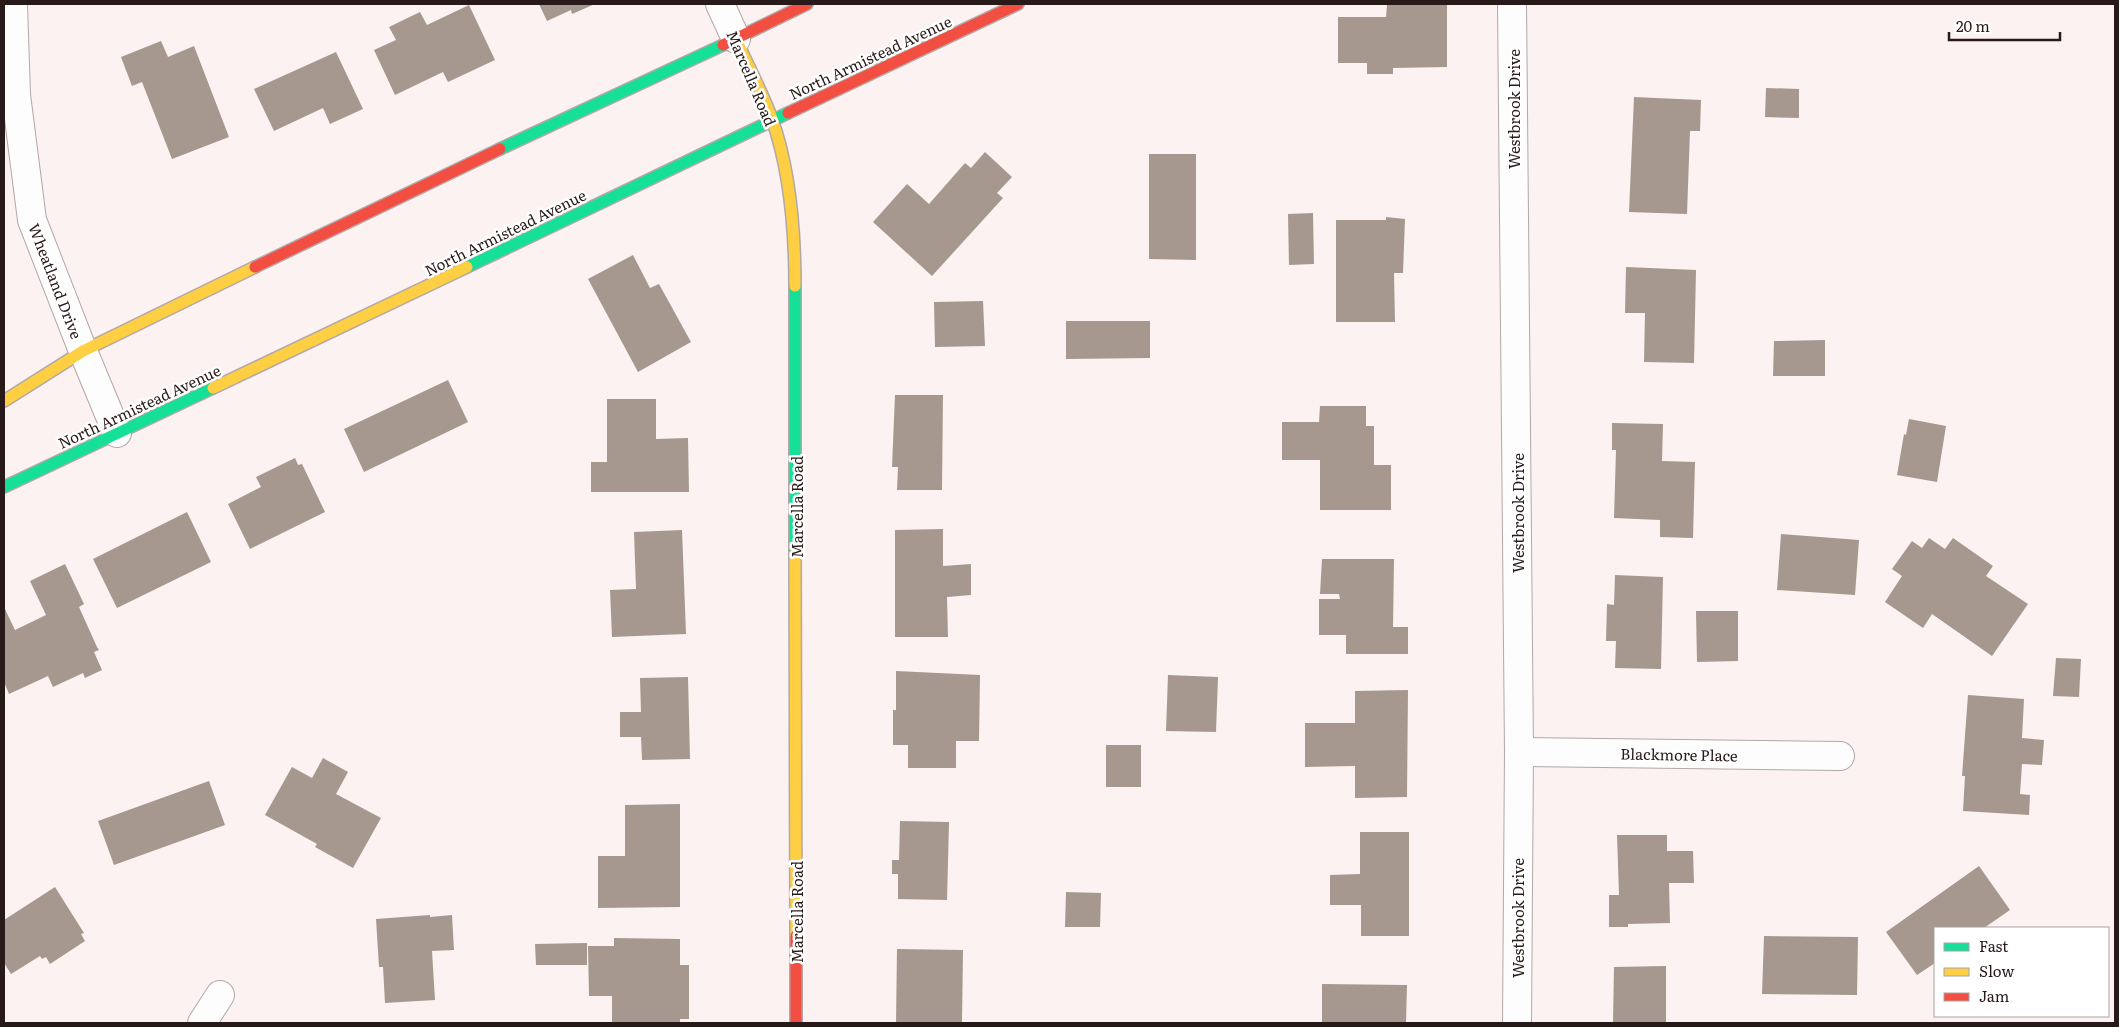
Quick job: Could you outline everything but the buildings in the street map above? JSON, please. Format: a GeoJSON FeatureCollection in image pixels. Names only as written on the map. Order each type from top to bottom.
{"type":"FeatureCollection","features":[{"type":"Feature","properties":{"kind":"main road"},"geometry":{"type":"LineString","coordinates":[[4,401],[83,351],[426,184],[807,4]]}},
{"type":"Feature","properties":{"kind":"main road","name":"North Armistead Avenue"},"geometry":{"type":"LineString","coordinates":[[4,487],[1018,4]]}},
{"type":"Feature","properties":{"kind":"main road","name":"Marcella Road"},"geometry":{"type":"LineString","coordinates":[[736,39],[772,120],[784,166],[795,282],[796,1023]]}},
{"type":"Feature","properties":{"kind":"street","name":"Wheatland Drive"},"geometry":{"type":"LineString","coordinates":[[13,4],[16,95],[32,220],[117,433]]}},
{"type":"Feature","properties":{"kind":"street","name":"Marcella Road"},"geometry":{"type":"LineString","coordinates":[[720,4],[736,39]]}},
{"type":"Feature","properties":{"kind":"street","name":"Westbrook Drive"},"geometry":{"type":"LineString","coordinates":[[1512,4],[1518,752],[1517,1023]]}},
{"type":"Feature","properties":{"kind":"street","name":"Blackmore Place"},"geometry":{"type":"LineString","coordinates":[[1518,752],[1840,756]]}},
{"type":"Feature","properties":{"kind":"street"},"geometry":{"type":"LineString","coordinates":[[202,1023],[220,996]]}},
{"type":"Feature","properties":{"kind":"traffic: fast"},"geometry":{"type":"LineString","coordinates":[[500,149],[723,45]]}},
{"type":"Feature","properties":{"kind":"traffic: fast"},"geometry":{"type":"LineString","coordinates":[[467,267],[788,113]]}},
{"type":"Feature","properties":{"kind":"traffic: fast"},"geometry":{"type":"LineString","coordinates":[[795,286],[795,554]]}},
{"type":"Feature","properties":{"kind":"traffic: fast"},"geometry":{"type":"LineString","coordinates":[[4,487],[213,388]]}},
{"type":"Feature","properties":{"kind":"traffic: slow"},"geometry":{"type":"LineString","coordinates":[[736,39],[772,119],[783,159],[790,201],[795,286]]}},
{"type":"Feature","properties":{"kind":"traffic: slow"},"geometry":{"type":"LineString","coordinates":[[4,401],[83,351],[255,267]]}},
{"type":"Feature","properties":{"kind":"traffic: slow"},"geometry":{"type":"LineString","coordinates":[[213,388],[467,267]]}},
{"type":"Feature","properties":{"kind":"traffic: slow"},"geometry":{"type":"LineString","coordinates":[[795,554],[796,936]]}},
{"type":"Feature","properties":{"kind":"traffic: jam"},"geometry":{"type":"LineString","coordinates":[[723,45],[807,4]]}},
{"type":"Feature","properties":{"kind":"traffic: jam"},"geometry":{"type":"LineString","coordinates":[[788,113],[1018,4]]}},
{"type":"Feature","properties":{"kind":"traffic: jam"},"geometry":{"type":"LineString","coordinates":[[255,267],[500,149]]}},
{"type":"Feature","properties":{"kind":"traffic: jam"},"geometry":{"type":"LineString","coordinates":[[796,936],[796,1023]]}}]}
